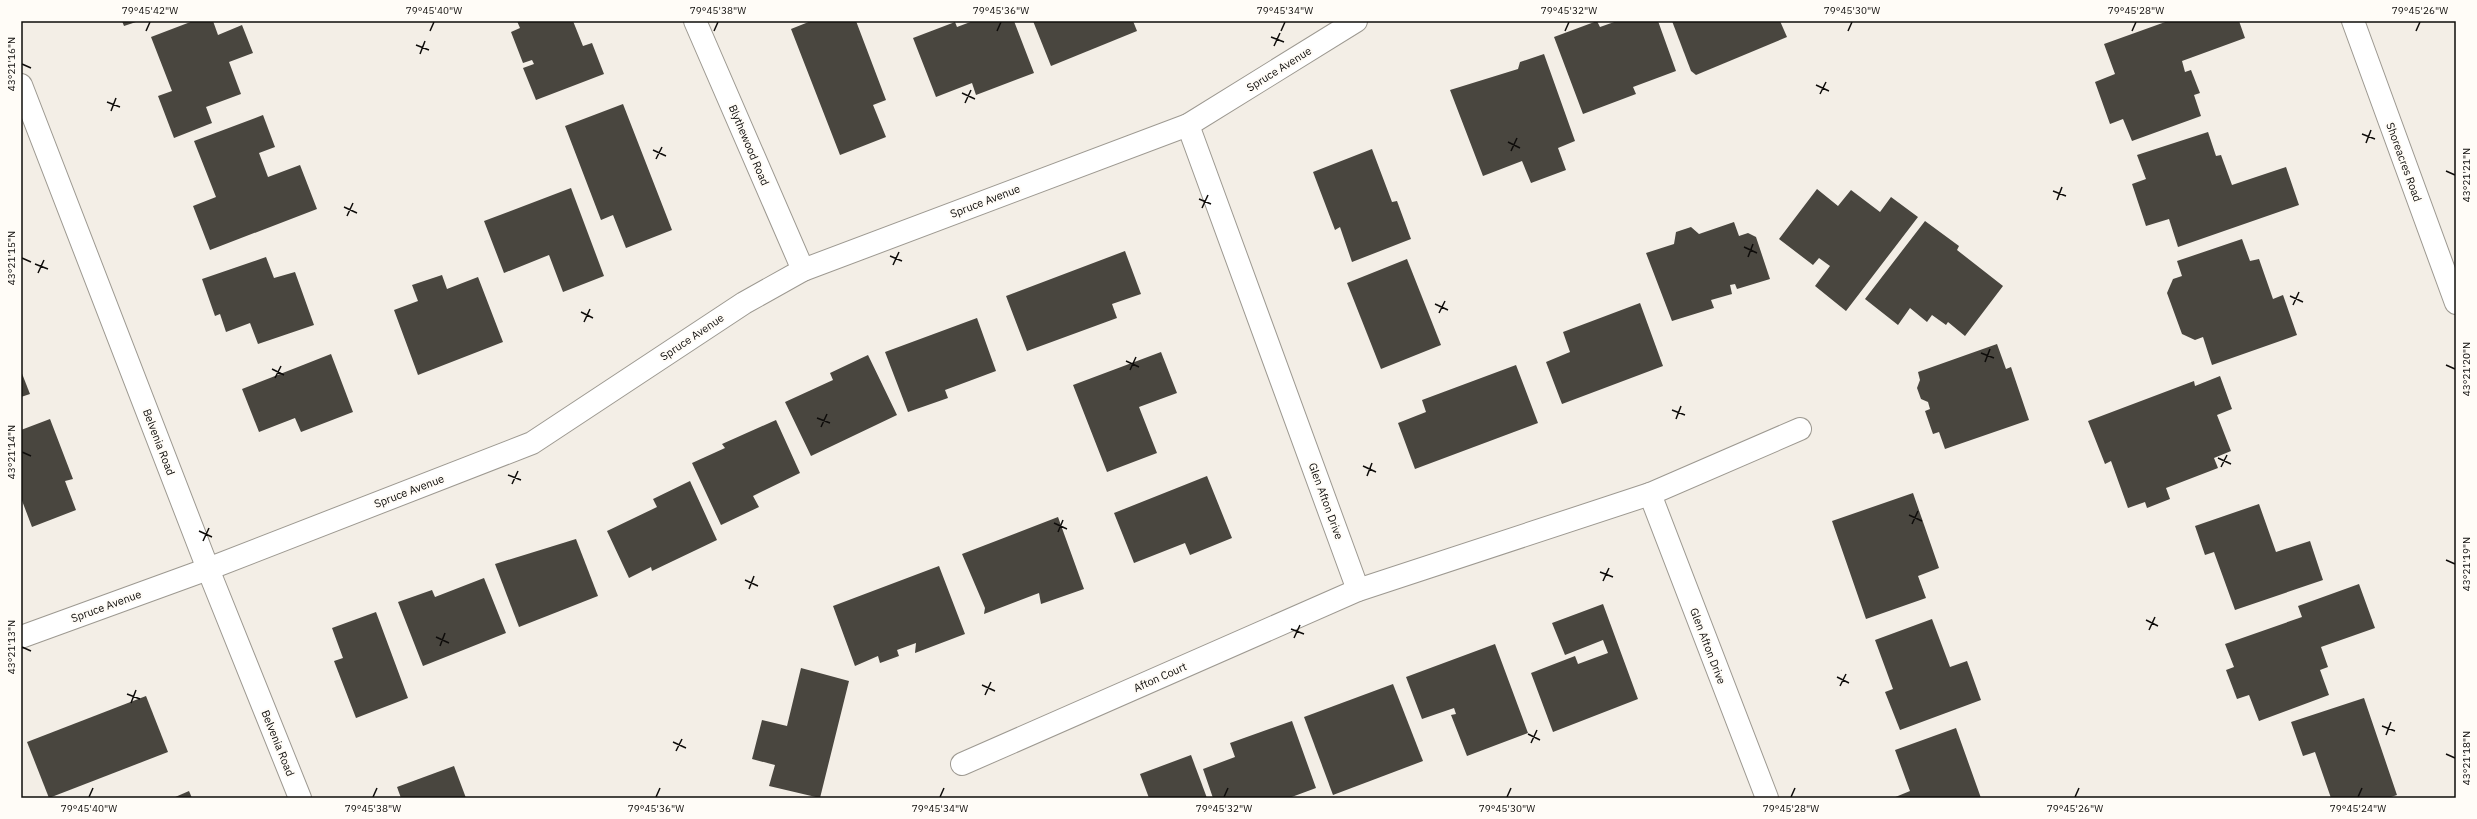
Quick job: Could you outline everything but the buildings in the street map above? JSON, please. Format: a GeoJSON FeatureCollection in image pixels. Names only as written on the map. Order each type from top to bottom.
{"type":"FeatureCollection","features":[{"type":"Feature","properties":{"kind":"street","name":"Blythewood Road"},"geometry":{"type":"LineString","coordinates":[[695,21],[803,270]]}},
{"type":"Feature","properties":{"kind":"street","name":"Spruce Avenue"},"geometry":{"type":"LineString","coordinates":[[21,637],[208,569],[532,444],[744,303],[803,270],[1188,125],[1356,21]]}},
{"type":"Feature","properties":{"kind":"street","name":"Shoreacres Road"},"geometry":{"type":"LineString","coordinates":[[2352,21],[2456,303]]}},
{"type":"Feature","properties":{"kind":"street","name":"Belvenia Road"},"geometry":{"type":"LineString","coordinates":[[21,85],[208,569],[300,798]]}},
{"type":"Feature","properties":{"kind":"street","name":"Glen Afton Drive"},"geometry":{"type":"LineString","coordinates":[[1188,125],[1358,590]]}},
{"type":"Feature","properties":{"kind":"street"},"geometry":{"type":"LineString","coordinates":[[1358,590],[1650,494],[1800,429]]}},
{"type":"Feature","properties":{"kind":"street","name":"Glen Afton Drive"},"geometry":{"type":"LineString","coordinates":[[1650,494],[1767,798]]}},
{"type":"Feature","properties":{"kind":"street","name":"Afton Court"},"geometry":{"type":"LineString","coordinates":[[962,764],[1358,590]]}}]}
